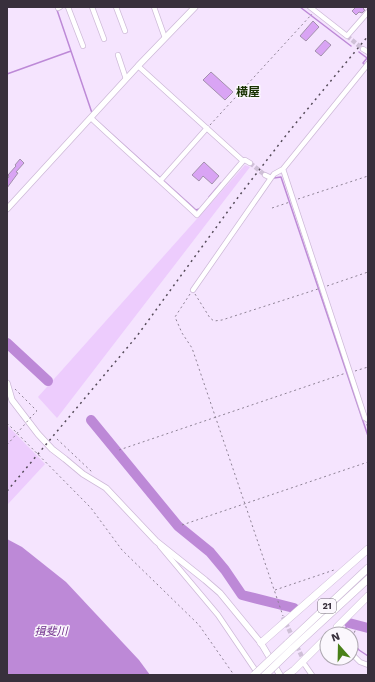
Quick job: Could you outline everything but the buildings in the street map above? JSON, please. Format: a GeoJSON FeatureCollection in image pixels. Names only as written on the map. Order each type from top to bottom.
{"type":"FeatureCollection","features":[{"type":"Feature","properties":{"kind":"highway"},"geometry":{"type":"LineString","coordinates":[[261,643],[368,549]]}},
{"type":"Feature","properties":{"kind":"highway","name":"21"},"geometry":{"type":"LineString","coordinates":[[265,675],[289,647],[368,568]]}},
{"type":"Feature","properties":{"kind":"highway","name":"21"},"geometry":{"type":"LineString","coordinates":[[254,675],[368,579]]}},
{"type":"Feature","properties":{"kind":"highway"},"geometry":{"type":"LineString","coordinates":[[338,626],[368,596]]}},
{"type":"Feature","properties":{"kind":"highway"},"geometry":{"type":"LineString","coordinates":[[287,675],[294,670],[319,644]]}},
{"type":"Feature","properties":{"kind":"street"},"geometry":{"type":"LineString","coordinates":[[68,7],[82,46]]}},
{"type":"Feature","properties":{"kind":"street"},"geometry":{"type":"LineString","coordinates":[[92,7],[104,39]]}},
{"type":"Feature","properties":{"kind":"street"},"geometry":{"type":"LineString","coordinates":[[116,7],[125,31]]}},
{"type":"Feature","properties":{"kind":"street"},"geometry":{"type":"LineString","coordinates":[[154,7],[165,38]]}},
{"type":"Feature","properties":{"kind":"street"},"geometry":{"type":"LineString","coordinates":[[7,209],[138,66],[195,7]]}},
{"type":"Feature","properties":{"kind":"street"},"geometry":{"type":"LineString","coordinates":[[310,7],[316,9],[347,36],[368,11],[364,7]]}},
{"type":"Feature","properties":{"kind":"street"},"geometry":{"type":"LineString","coordinates":[[118,55],[126,80]]}},
{"type":"Feature","properties":{"kind":"street"},"geometry":{"type":"LineString","coordinates":[[193,290],[274,174],[283,169],[368,64]]}},
{"type":"Feature","properties":{"kind":"street"},"geometry":{"type":"LineString","coordinates":[[138,66],[243,161],[246,160],[250,163]]}},
{"type":"Feature","properties":{"kind":"street"},"geometry":{"type":"LineString","coordinates":[[91,118],[161,180],[197,215],[243,161]]}},
{"type":"Feature","properties":{"kind":"street"},"geometry":{"type":"LineString","coordinates":[[161,180],[207,128]]}},
{"type":"Feature","properties":{"kind":"street"},"geometry":{"type":"LineString","coordinates":[[283,169],[363,412],[368,420]]}},
{"type":"Feature","properties":{"kind":"street"},"geometry":{"type":"LineString","coordinates":[[264,174],[271,178]]}},
{"type":"Feature","properties":{"kind":"street"},"geometry":{"type":"LineString","coordinates":[[9,384],[12,400],[23,416],[52,449],[77,469],[106,488],[156,541],[218,615],[258,675]]}},
{"type":"Feature","properties":{"kind":"street"},"geometry":{"type":"LineString","coordinates":[[156,541],[205,580],[220,594],[261,643],[280,675]]}},
{"type":"Feature","properties":{"kind":"street"},"geometry":{"type":"LineString","coordinates":[[305,665],[312,675]]}},
{"type":"Feature","properties":{"kind":"path"},"geometry":{"type":"LineString","coordinates":[[207,128],[316,9]]}},
{"type":"Feature","properties":{"kind":"path"},"geometry":{"type":"LineString","coordinates":[[272,208],[368,176]]}},
{"type":"Feature","properties":{"kind":"path"},"geometry":{"type":"LineString","coordinates":[[280,608],[192,348],[182,333],[175,316],[193,290],[210,318],[214,321],[222,320],[368,272]]}},
{"type":"Feature","properties":{"kind":"path"},"geometry":{"type":"LineString","coordinates":[[119,450],[368,367]]}},
{"type":"Feature","properties":{"kind":"path"},"geometry":{"type":"LineString","coordinates":[[7,445],[37,411],[9,384]]}},
{"type":"Feature","properties":{"kind":"path"},"geometry":{"type":"LineString","coordinates":[[7,423],[90,508],[122,550],[199,625],[234,675]]}},
{"type":"Feature","properties":{"kind":"path"},"geometry":{"type":"LineString","coordinates":[[58,439],[95,476]]}},
{"type":"Feature","properties":{"kind":"path"},"geometry":{"type":"LineString","coordinates":[[182,525],[368,462]]}},
{"type":"Feature","properties":{"kind":"path"},"geometry":{"type":"LineString","coordinates":[[274,590],[334,570]]}},
{"type":"Feature","properties":{"kind":"shaded area"},"geometry":{"type":"Polygon","coordinates":[[[245,165],[250,167],[57,418],[38,397],[245,165]]]}},
{"type":"Feature","properties":{"kind":"shaded area"},"geometry":{"type":"Polygon","coordinates":[[[7,425],[45,464],[8,504],[7,504],[7,425]]]}},
{"type":"Feature","properties":{"kind":"water","name":"揖斐川"},"geometry":{"type":"Polygon","coordinates":[[[7,539],[22,547],[66,582],[139,660],[150,675],[7,675],[7,539]]]}},
{"type":"Feature","properties":{"kind":"waterway"},"geometry":{"type":"LineString","coordinates":[[56,7],[92,113]]}},
{"type":"Feature","properties":{"kind":"waterway"},"geometry":{"type":"LineString","coordinates":[[300,7],[351,46]]}},
{"type":"Feature","properties":{"kind":"waterway"},"geometry":{"type":"LineString","coordinates":[[7,74],[71,51]]}},
{"type":"Feature","properties":{"kind":"waterway"},"geometry":{"type":"LineString","coordinates":[[359,52],[367,58],[363,63],[365,65]]}},
{"type":"Feature","properties":{"kind":"waterway"},"geometry":{"type":"LineString","coordinates":[[96,120],[196,210],[199,209]]}},
{"type":"Feature","properties":{"kind":"waterway"},"geometry":{"type":"LineString","coordinates":[[274,178],[281,177],[368,436]]}},
{"type":"Feature","properties":{"kind":"waterway"},"geometry":{"type":"LineString","coordinates":[[209,197],[221,183]]}},
{"type":"Feature","properties":{"kind":"waterway"},"geometry":{"type":"LineString","coordinates":[[7,343],[48,381]]}},
{"type":"Feature","properties":{"kind":"waterway"},"geometry":{"type":"LineString","coordinates":[[91,420],[178,526],[210,552],[225,570],[242,595],[294,608]]}},
{"type":"Feature","properties":{"kind":"waterway"},"geometry":{"type":"LineString","coordinates":[[349,623],[368,628]]}},
{"type":"Feature","properties":{"kind":"waterway"},"geometry":{"type":"LineString","coordinates":[[359,650],[368,656]]}},
{"type":"Feature","properties":{"kind":"tunnel"},"geometry":{"type":"LineString","coordinates":[[347,36],[363,49]]}},
{"type":"Feature","properties":{"kind":"tunnel"},"geometry":{"type":"LineString","coordinates":[[250,163],[265,175]]}},
{"type":"Feature","properties":{"kind":"tunnel"},"geometry":{"type":"LineString","coordinates":[[283,617],[304,661]]}},
{"type":"Feature","properties":{"kind":"railway"},"geometry":{"type":"LineString","coordinates":[[7,491],[137,336],[239,196],[291,129],[368,36]]}},
{"type":"Feature","properties":{"kind":"district","name":"横屋"},"geometry":{"type":"Point","coordinates":[248,92]}}]}
